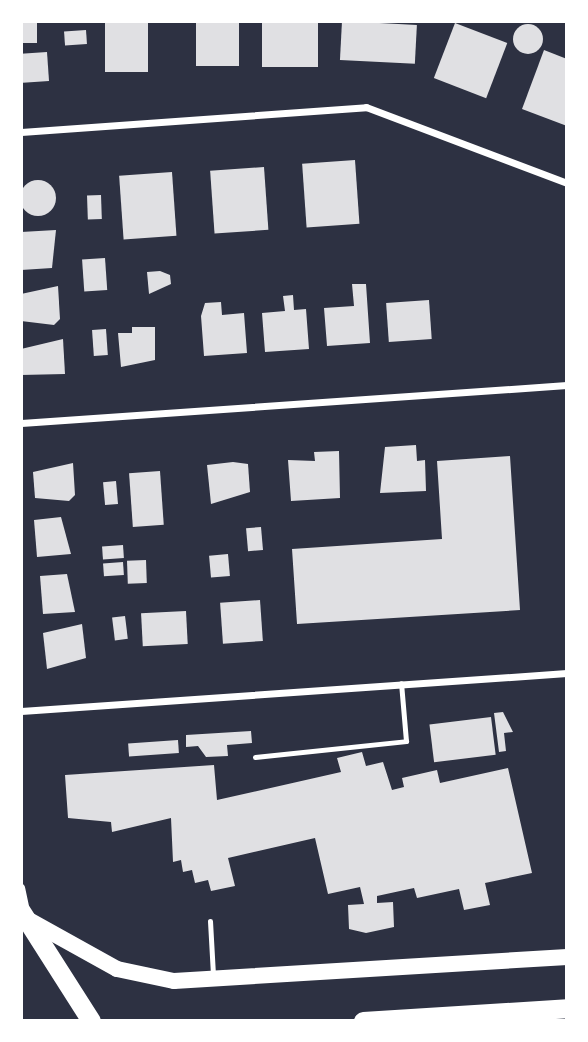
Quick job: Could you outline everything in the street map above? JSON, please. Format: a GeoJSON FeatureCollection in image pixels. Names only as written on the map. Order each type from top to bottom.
{"type":"FeatureCollection","features":[{"type":"Feature","properties":{"kind":"highway"},"geometry":{"type":"LineString","coordinates":[[24,915],[91,1021]]}},
{"type":"Feature","properties":{"kind":"highway"},"geometry":{"type":"LineString","coordinates":[[363,1021],[567,1008]]}},
{"type":"Feature","properties":{"kind":"main road"},"geometry":{"type":"LineString","coordinates":[[24,915],[133,975],[213,982],[567,957]]}},
{"type":"Feature","properties":{"kind":"street"},"geometry":{"type":"LineString","coordinates":[[21,132],[366,107],[567,183]]}},
{"type":"Feature","properties":{"kind":"street"},"geometry":{"type":"LineString","coordinates":[[21,423],[567,385]]}},
{"type":"Feature","properties":{"kind":"street"},"geometry":{"type":"LineString","coordinates":[[21,711],[567,673]]}},
{"type":"Feature","properties":{"kind":"street"},"geometry":{"type":"LineString","coordinates":[[21,887],[24,915]]}},
{"type":"Feature","properties":{"kind":"lane"},"geometry":{"type":"LineString","coordinates":[[255,757],[406,741],[401,683]]}},
{"type":"Feature","properties":{"kind":"lane"},"geometry":{"type":"LineString","coordinates":[[210,921],[213,982]]}},
{"type":"Feature","properties":{"kind":"building"},"geometry":{"type":"Polygon","coordinates":[[[21,21],[37,21],[37,43],[21,43],[21,21]]]}},
{"type":"Feature","properties":{"kind":"building"},"geometry":{"type":"Polygon","coordinates":[[[105,21],[148,21],[148,72],[105,72],[105,21]]]}},
{"type":"Feature","properties":{"kind":"building"},"geometry":{"type":"Polygon","coordinates":[[[196,21],[239,21],[239,66],[196,66],[196,21]]]}},
{"type":"Feature","properties":{"kind":"building"},"geometry":{"type":"Polygon","coordinates":[[[262,21],[318,21],[318,67],[262,67],[262,21]]]}},
{"type":"Feature","properties":{"kind":"building"},"geometry":{"type":"Polygon","coordinates":[[[342,21],[417,25],[415,64],[340,60],[342,21]]]}},
{"type":"Feature","properties":{"kind":"building"},"geometry":{"type":"Polygon","coordinates":[[[455,23],[507,43],[486,98],[434,78],[455,23]]]}},
{"type":"Feature","properties":{"kind":"building"},"geometry":{"type":"Polygon","coordinates":[[[528,24],[538,29],[543,39],[538,49],[528,54],[518,49],[513,39],[518,29],[528,24]]]}},
{"type":"Feature","properties":{"kind":"building"},"geometry":{"type":"Polygon","coordinates":[[[86,30],[87,44],[65,46],[64,32],[86,30]]]}},
{"type":"Feature","properties":{"kind":"building"},"geometry":{"type":"Polygon","coordinates":[[[544,50],[567,59],[567,126],[522,109],[544,50]]]}},
{"type":"Feature","properties":{"kind":"building"},"geometry":{"type":"Polygon","coordinates":[[[47,52],[49,81],[23,83],[21,54],[47,52]]]}},
{"type":"Feature","properties":{"kind":"building"},"geometry":{"type":"Polygon","coordinates":[[[355,160],[359,224],[307,228],[302,164],[355,160]]]}},
{"type":"Feature","properties":{"kind":"building"},"geometry":{"type":"Polygon","coordinates":[[[264,167],[268,230],[215,234],[210,171],[264,167]]]}},
{"type":"Feature","properties":{"kind":"building"},"geometry":{"type":"Polygon","coordinates":[[[172,172],[176,236],[124,240],[119,176],[172,172]]]}},
{"type":"Feature","properties":{"kind":"building"},"geometry":{"type":"Polygon","coordinates":[[[38,180],[51,185],[56,198],[51,211],[38,216],[25,211],[20,198],[25,185],[38,180]]]}},
{"type":"Feature","properties":{"kind":"building"},"geometry":{"type":"Polygon","coordinates":[[[87,195],[101,195],[102,219],[88,219],[87,195]]]}},
{"type":"Feature","properties":{"kind":"building"},"geometry":{"type":"Polygon","coordinates":[[[56,230],[52,268],[21,270],[21,232],[56,230]]]}},
{"type":"Feature","properties":{"kind":"building"},"geometry":{"type":"Polygon","coordinates":[[[105,258],[107,290],[84,292],[82,260],[105,258]]]}},
{"type":"Feature","properties":{"kind":"building"},"geometry":{"type":"Polygon","coordinates":[[[160,271],[170,275],[171,284],[149,294],[147,272],[160,271]]]}},
{"type":"Feature","properties":{"kind":"building"},"geometry":{"type":"Polygon","coordinates":[[[352,284],[366,284],[370,343],[327,346],[324,308],[354,306],[352,284]]]}},
{"type":"Feature","properties":{"kind":"building"},"geometry":{"type":"Polygon","coordinates":[[[58,286],[60,319],[54,325],[21,321],[21,294],[58,286]]]}},
{"type":"Feature","properties":{"kind":"building"},"geometry":{"type":"Polygon","coordinates":[[[293,295],[294,310],[306,309],[309,349],[265,352],[262,313],[285,311],[283,296],[293,295]]]}},
{"type":"Feature","properties":{"kind":"building"},"geometry":{"type":"Polygon","coordinates":[[[429,300],[432,339],[389,342],[386,303],[429,300]]]}},
{"type":"Feature","properties":{"kind":"building"},"geometry":{"type":"Polygon","coordinates":[[[221,302],[222,315],[244,313],[247,353],[204,356],[201,316],[205,303],[221,302]]]}},
{"type":"Feature","properties":{"kind":"building"},"geometry":{"type":"Polygon","coordinates":[[[132,327],[155,327],[155,360],[121,367],[118,333],[132,333],[132,327]]]}},
{"type":"Feature","properties":{"kind":"building"},"geometry":{"type":"Polygon","coordinates":[[[106,329],[108,355],[94,356],[92,330],[106,329]]]}},
{"type":"Feature","properties":{"kind":"building"},"geometry":{"type":"Polygon","coordinates":[[[63,339],[65,374],[21,375],[21,349],[63,339]]]}},
{"type":"Feature","properties":{"kind":"building"},"geometry":{"type":"Polygon","coordinates":[[[416,445],[417,461],[425,460],[426,491],[380,493],[385,447],[416,445]]]}},
{"type":"Feature","properties":{"kind":"building"},"geometry":{"type":"Polygon","coordinates":[[[339,451],[340,498],[291,501],[288,460],[315,461],[314,452],[339,451]]]}},
{"type":"Feature","properties":{"kind":"building"},"geometry":{"type":"Polygon","coordinates":[[[510,456],[520,610],[297,624],[292,549],[442,539],[437,461],[510,456]]]}},
{"type":"Feature","properties":{"kind":"building"},"geometry":{"type":"Polygon","coordinates":[[[233,462],[248,464],[250,492],[211,504],[207,465],[233,462]]]}},
{"type":"Feature","properties":{"kind":"building"},"geometry":{"type":"Polygon","coordinates":[[[73,463],[75,495],[69,501],[35,498],[33,472],[73,463]]]}},
{"type":"Feature","properties":{"kind":"building"},"geometry":{"type":"Polygon","coordinates":[[[160,471],[164,525],[133,527],[129,473],[160,471]]]}},
{"type":"Feature","properties":{"kind":"building"},"geometry":{"type":"Polygon","coordinates":[[[116,481],[118,504],[105,505],[103,482],[116,481]]]}},
{"type":"Feature","properties":{"kind":"building"},"geometry":{"type":"Polygon","coordinates":[[[61,517],[71,554],[37,557],[34,520],[61,517]]]}},
{"type":"Feature","properties":{"kind":"building"},"geometry":{"type":"Polygon","coordinates":[[[261,527],[263,550],[248,551],[246,528],[261,527]]]}},
{"type":"Feature","properties":{"kind":"building"},"geometry":{"type":"Polygon","coordinates":[[[123,545],[124,558],[103,559],[102,546],[123,545]]]}},
{"type":"Feature","properties":{"kind":"building"},"geometry":{"type":"Polygon","coordinates":[[[228,554],[230,576],[211,578],[209,556],[228,554]]]}},
{"type":"Feature","properties":{"kind":"building"},"geometry":{"type":"Polygon","coordinates":[[[146,560],[147,583],[128,584],[127,561],[146,560]]]}},
{"type":"Feature","properties":{"kind":"building"},"geometry":{"type":"Polygon","coordinates":[[[123,562],[124,575],[104,576],[103,563],[123,562]]]}},
{"type":"Feature","properties":{"kind":"building"},"geometry":{"type":"Polygon","coordinates":[[[67,574],[75,612],[43,614],[40,576],[67,574]]]}},
{"type":"Feature","properties":{"kind":"building"},"geometry":{"type":"Polygon","coordinates":[[[260,600],[263,641],[223,644],[220,603],[260,600]]]}},
{"type":"Feature","properties":{"kind":"building"},"geometry":{"type":"Polygon","coordinates":[[[186,611],[188,644],[143,646],[141,613],[186,611]]]}},
{"type":"Feature","properties":{"kind":"building"},"geometry":{"type":"Polygon","coordinates":[[[125,616],[128,639],[115,640],[112,618],[125,616]]]}},
{"type":"Feature","properties":{"kind":"building"},"geometry":{"type":"Polygon","coordinates":[[[82,624],[86,658],[47,669],[43,633],[82,624]]]}},
{"type":"Feature","properties":{"kind":"building"},"geometry":{"type":"Polygon","coordinates":[[[503,712],[513,732],[504,733],[506,751],[499,752],[494,713],[503,712]]]}},
{"type":"Feature","properties":{"kind":"building"},"geometry":{"type":"Polygon","coordinates":[[[491,717],[496,755],[434,762],[429,725],[491,717]]]}},
{"type":"Feature","properties":{"kind":"building"},"geometry":{"type":"Polygon","coordinates":[[[251,731],[252,743],[227,745],[228,756],[206,757],[198,746],[186,747],[186,735],[251,731]]]}},
{"type":"Feature","properties":{"kind":"building"},"geometry":{"type":"Polygon","coordinates":[[[178,740],[179,753],[129,756],[128,743],[178,740]]]}},
{"type":"Feature","properties":{"kind":"building"},"geometry":{"type":"Polygon","coordinates":[[[362,752],[366,766],[383,762],[392,790],[404,787],[402,778],[437,770],[440,783],[508,768],[532,873],[485,883],[490,905],[464,910],[459,889],[417,898],[414,888],[377,896],[377,903],[393,902],[394,927],[366,933],[349,929],[348,905],[364,904],[360,887],[328,894],[315,838],[228,858],[235,886],[211,891],[208,880],[195,883],[192,870],[183,872],[181,860],[173,862],[171,818],[112,832],[111,822],[68,818],[65,775],[214,765],[217,800],[341,772],[337,758],[362,752]]]}}]}
